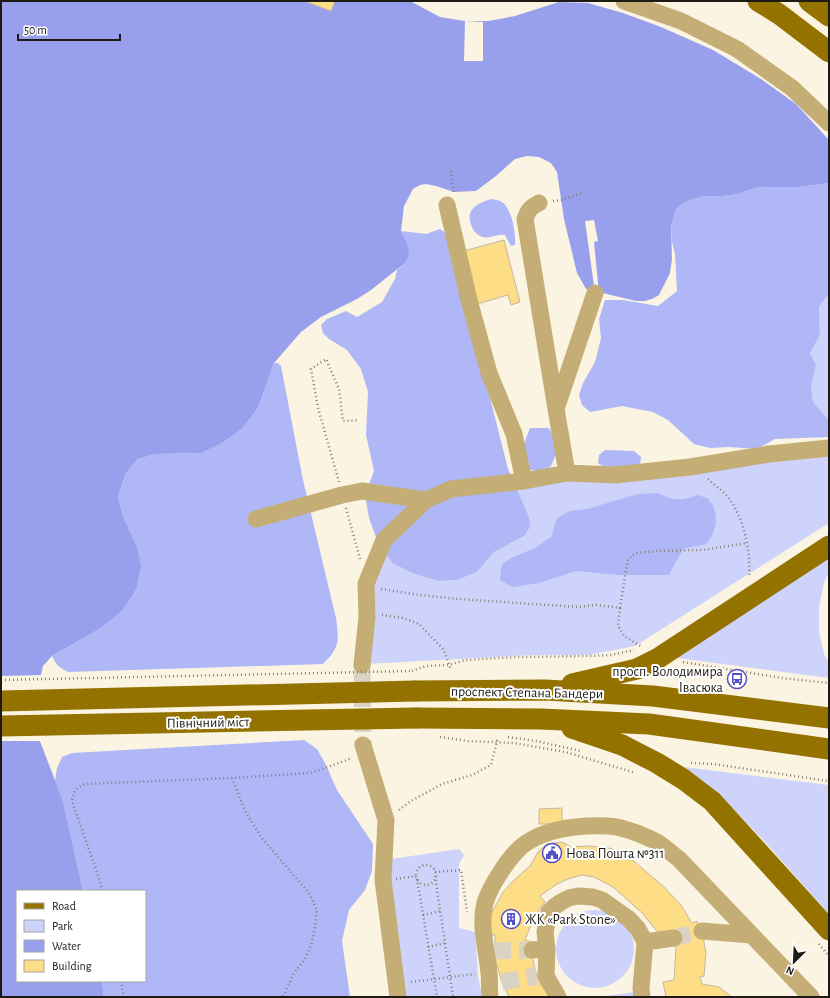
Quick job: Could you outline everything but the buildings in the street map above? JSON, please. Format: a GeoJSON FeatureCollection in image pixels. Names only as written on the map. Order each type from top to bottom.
{"type":"FeatureCollection","features":[{"type":"Feature","properties":{"kind":"main road"},"geometry":{"type":"LineString","coordinates":[[758,1],[779,14],[829,52]]}},
{"type":"Feature","properties":{"kind":"main road"},"geometry":{"type":"LineString","coordinates":[[809,1],[829,16]]}},
{"type":"Feature","properties":{"kind":"main road"},"geometry":{"type":"LineString","coordinates":[[545,690],[637,669],[665,654],[829,546]]}},
{"type":"Feature","properties":{"kind":"main road","name":"проспект Степана Бандери"},"geometry":{"type":"LineString","coordinates":[[414,681],[653,696],[829,718]]}},
{"type":"Feature","properties":{"kind":"main road","name":"Північний міст"},"geometry":{"type":"LineString","coordinates":[[1,701],[414,681]]}},
{"type":"Feature","properties":{"kind":"main road","name":"проспект Степана Бандери"},"geometry":{"type":"LineString","coordinates":[[416,718],[541,719],[649,724],[829,748]]}},
{"type":"Feature","properties":{"kind":"main road","name":"Північний міст"},"geometry":{"type":"LineString","coordinates":[[1,726],[416,718]]}},
{"type":"Feature","properties":{"kind":"main road"},"geometry":{"type":"LineString","coordinates":[[541,719],[586,732],[622,745],[658,763],[683,778],[712,801],[829,930]]}},
{"type":"Feature","properties":{"kind":"street"},"geometry":{"type":"LineString","coordinates":[[624,1],[681,21],[737,49],[792,88],[829,123]]}},
{"type":"Feature","properties":{"kind":"street"},"geometry":{"type":"LineString","coordinates":[[451,201],[469,300],[489,373],[514,434],[524,481]]}},
{"type":"Feature","properties":{"kind":"street"},"geometry":{"type":"LineString","coordinates":[[539,203],[531,207],[525,219],[567,473]]}},
{"type":"Feature","properties":{"kind":"street"},"geometry":{"type":"LineString","coordinates":[[556,409],[596,293]]}},
{"type":"Feature","properties":{"kind":"street"},"geometry":{"type":"LineString","coordinates":[[362,664],[367,617],[366,584],[384,540],[426,500],[451,489],[524,481],[567,473],[614,475],[690,467],[769,454],[829,448]]}},
{"type":"Feature","properties":{"kind":"street"},"geometry":{"type":"LineString","coordinates":[[256,519],[342,495],[362,491],[426,500]]}},
{"type":"Feature","properties":{"kind":"street"},"geometry":{"type":"LineString","coordinates":[[365,750],[386,820],[384,880],[397,990]]}},
{"type":"Feature","properties":{"kind":"street"},"geometry":{"type":"LineString","coordinates":[[490,985],[490,951],[483,921],[485,904],[491,889],[509,860],[525,844],[539,837],[560,830],[609,826],[634,832],[658,843],[679,859],[811,997]]}},
{"type":"Feature","properties":{"kind":"street"},"geometry":{"type":"LineString","coordinates":[[558,997],[542,976],[540,950],[549,912],[554,906],[569,898],[578,896],[593,897],[602,900],[623,914],[638,929],[645,942],[641,988],[642,997]]}},
{"type":"Feature","properties":{"kind":"street"},"geometry":{"type":"LineString","coordinates":[[702,931],[752,936]]}},
{"type":"Feature","properties":{"kind":"street"},"geometry":{"type":"LineString","coordinates":[[645,942],[674,938]]}},
{"type":"Feature","properties":{"kind":"path"},"geometry":{"type":"LineString","coordinates":[[451,171],[451,201]]}},
{"type":"Feature","properties":{"kind":"path"},"geometry":{"type":"LineString","coordinates":[[539,203],[561,200],[583,193]]}},
{"type":"Feature","properties":{"kind":"path"},"geometry":{"type":"LineString","coordinates":[[359,420],[343,421],[339,389],[326,359],[311,369],[318,408],[366,584],[420,595],[451,598],[578,606],[596,605],[620,608]]}},
{"type":"Feature","properties":{"kind":"path"},"geometry":{"type":"LineString","coordinates":[[690,467],[708,479],[727,496],[740,518],[747,543],[750,564],[749,577]]}},
{"type":"Feature","properties":{"kind":"path"},"geometry":{"type":"LineString","coordinates":[[648,650],[624,636],[618,626],[628,559],[636,553],[657,550],[703,550],[747,543]]}},
{"type":"Feature","properties":{"kind":"path"},"geometry":{"type":"LineString","coordinates":[[367,617],[379,615],[403,618],[419,624],[444,650],[451,670]]}},
{"type":"Feature","properties":{"kind":"path"},"geometry":{"type":"LineString","coordinates":[[1,680],[414,681]]}},
{"type":"Feature","properties":{"kind":"path"},"geometry":{"type":"LineString","coordinates":[[446,734],[461,736]]}},
{"type":"Feature","properties":{"kind":"path"},"geometry":{"type":"LineString","coordinates":[[490,737],[536,741],[585,752]]}},
{"type":"Feature","properties":{"kind":"path"},"geometry":{"type":"LineString","coordinates":[[386,820],[411,801],[442,784],[472,775],[491,765],[498,737]]}},
{"type":"Feature","properties":{"kind":"path"},"geometry":{"type":"LineString","coordinates":[[102,890],[72,801],[73,794],[79,787],[85,784],[232,778],[310,772],[328,768],[365,750]]}},
{"type":"Feature","properties":{"kind":"path"},"geometry":{"type":"LineString","coordinates":[[232,778],[244,811],[261,837],[309,893],[317,910],[312,943],[305,959],[294,973],[283,997]]}},
{"type":"Feature","properties":{"kind":"path"},"geometry":{"type":"LineString","coordinates":[[437,997],[416,873],[417,870],[425,865],[432,867],[436,876],[453,997]]}},
{"type":"Feature","properties":{"kind":"path"},"geometry":{"type":"LineString","coordinates":[[417,879],[421,884],[427,884],[433,881],[436,876]]}},
{"type":"Feature","properties":{"kind":"path"},"geometry":{"type":"LineString","coordinates":[[423,915],[441,911]]}},
{"type":"Feature","properties":{"kind":"path"},"geometry":{"type":"LineString","coordinates":[[428,947],[445,943]]}},
{"type":"Feature","properties":{"kind":"path"},"geometry":{"type":"LineString","coordinates":[[397,990],[433,980],[451,977],[490,985]]}},
{"type":"Feature","properties":{"kind":"path"},"geometry":{"type":"LineString","coordinates":[[121,982],[124,997]]}},
{"type":"Feature","properties":{"kind":"green space"},"geometry":{"type":"Polygon","coordinates":[[[829,293],[829,420],[813,402],[811,387],[816,365],[810,353],[820,335],[819,307],[829,293]]]}},
{"type":"Feature","properties":{"kind":"green space"},"geometry":{"type":"Polygon","coordinates":[[[829,453],[829,523],[635,646],[589,655],[533,655],[366,664],[371,588],[383,548],[392,563],[412,573],[438,581],[457,580],[477,572],[494,552],[524,536],[529,517],[514,485],[567,476],[829,453]]]}},
{"type":"Feature","properties":{"kind":"green space"},"geometry":{"type":"Polygon","coordinates":[[[829,555],[829,572],[824,582],[819,608],[819,632],[824,654],[829,662],[829,678],[677,658],[829,555]]]}},
{"type":"Feature","properties":{"kind":"green space"},"geometry":{"type":"Polygon","coordinates":[[[684,767],[829,785],[829,914],[765,842],[716,791],[684,767]]]}},
{"type":"Feature","properties":{"kind":"green space"},"geometry":{"type":"Polygon","coordinates":[[[459,849],[464,855],[459,864],[459,928],[475,932],[478,976],[482,997],[401,997],[385,877],[391,859],[459,849]]]}},
{"type":"Feature","properties":{"kind":"green space"},"geometry":{"type":"Polygon","coordinates":[[[595,910],[610,913],[617,917],[627,927],[631,934],[634,949],[631,964],[627,971],[617,981],[610,985],[595,988],[580,985],[573,981],[563,971],[559,964],[556,949],[559,934],[563,927],[573,917],[580,913],[595,910]]]}},
{"type":"Feature","properties":{"kind":"green space"},"geometry":{"type":"Polygon","coordinates":[[[635,992],[635,997],[599,997],[635,992]]]}},
{"type":"Feature","properties":{"kind":"shaded area"},"geometry":{"type":"Polygon","coordinates":[[[829,183],[829,293],[819,307],[820,335],[810,353],[816,365],[811,387],[813,402],[829,420],[829,437],[775,439],[757,449],[729,447],[710,448],[694,444],[668,420],[653,412],[622,406],[590,412],[582,405],[579,395],[583,383],[595,362],[601,338],[599,319],[605,300],[623,300],[658,306],[677,291],[675,254],[672,242],[671,225],[677,208],[687,201],[705,196],[739,194],[754,188],[799,187],[829,183]]]}},
{"type":"Feature","properties":{"kind":"shaded area"},"geometry":{"type":"Polygon","coordinates":[[[492,199],[502,202],[511,216],[515,235],[515,245],[511,246],[505,235],[488,237],[480,236],[475,232],[470,223],[470,213],[473,209],[481,203],[492,199]]]}},
{"type":"Feature","properties":{"kind":"shaded area"},"geometry":{"type":"Polygon","coordinates":[[[440,229],[449,235],[508,469],[529,517],[530,527],[524,536],[494,552],[477,572],[457,580],[438,581],[412,573],[392,563],[376,537],[369,518],[365,495],[374,471],[366,435],[368,392],[361,369],[347,350],[329,339],[323,333],[321,325],[327,319],[346,311],[357,317],[382,302],[395,279],[397,270],[405,263],[407,243],[401,231],[426,234],[440,229]]]}},
{"type":"Feature","properties":{"kind":"shaded area"},"geometry":{"type":"Polygon","coordinates":[[[274,363],[278,363],[281,366],[303,480],[336,618],[338,638],[333,653],[323,664],[68,672],[60,668],[52,656],[101,628],[122,611],[136,590],[137,547],[123,516],[118,496],[126,473],[138,459],[156,454],[202,453],[222,443],[242,429],[258,408],[274,363]]]}},
{"type":"Feature","properties":{"kind":"shaded area"},"geometry":{"type":"Polygon","coordinates":[[[530,428],[549,428],[558,445],[557,452],[551,466],[542,472],[527,469],[523,446],[530,428]]]}},
{"type":"Feature","properties":{"kind":"shaded area"},"geometry":{"type":"Polygon","coordinates":[[[605,450],[634,451],[641,457],[640,464],[607,469],[598,463],[599,455],[605,450]]]}},
{"type":"Feature","properties":{"kind":"shaded area"},"geometry":{"type":"Polygon","coordinates":[[[657,493],[677,499],[686,499],[698,495],[707,498],[711,502],[716,515],[715,528],[709,540],[703,545],[683,549],[669,575],[618,575],[576,571],[539,583],[513,587],[500,580],[502,564],[511,558],[535,548],[551,537],[557,518],[570,511],[587,509],[638,494],[657,493]]]}},
{"type":"Feature","properties":{"kind":"shaded area"},"geometry":{"type":"Polygon","coordinates":[[[304,740],[317,749],[337,790],[373,844],[372,871],[365,890],[349,910],[342,941],[350,997],[104,997],[102,982],[146,982],[146,890],[83,890],[63,801],[55,781],[57,768],[62,757],[72,753],[304,740]]]}},
{"type":"Feature","properties":{"kind":"water"},"geometry":{"type":"Polygon","coordinates":[[[1,1],[410,1],[440,17],[465,21],[489,21],[515,16],[559,2],[588,3],[623,13],[661,27],[713,50],[761,79],[796,104],[829,140],[829,183],[799,187],[754,188],[739,194],[705,196],[687,201],[677,208],[671,225],[672,259],[670,273],[659,295],[645,301],[636,301],[586,289],[577,273],[564,219],[557,172],[551,163],[539,157],[527,156],[515,159],[476,191],[454,192],[436,186],[426,184],[420,185],[413,189],[404,206],[401,231],[407,243],[409,254],[405,263],[371,290],[357,299],[321,317],[301,332],[274,363],[258,408],[242,429],[222,443],[202,453],[156,454],[138,459],[126,473],[118,496],[123,516],[137,547],[141,566],[136,590],[122,611],[101,628],[52,656],[43,666],[36,695],[38,736],[63,801],[83,890],[16,890],[16,982],[102,982],[104,997],[1,997],[1,1]]]}},
{"type":"Feature","properties":{"kind":"pier"},"geometry":{"type":"Polygon","coordinates":[[[465,21],[483,22],[483,61],[464,61],[465,21]]]}},
{"type":"Feature","properties":{"kind":"pier"},"geometry":{"type":"Polygon","coordinates":[[[594,220],[598,241],[594,242],[599,293],[595,293],[585,221],[594,220]]]}},
{"type":"Feature","properties":{"kind":"pier"},"geometry":{"type":"Polygon","coordinates":[[[43,675],[38,695],[40,736],[42,741],[1,741],[1,676],[43,675]]]}},
{"type":"Feature","properties":{"kind":"tunnel"},"geometry":{"type":"LineString","coordinates":[[362,665],[363,745]]}},
{"type":"Feature","properties":{"kind":"tunnel"},"geometry":{"type":"LineString","coordinates":[[674,938],[702,931]]}},
{"type":"Feature","properties":{"kind":"tunnel"},"geometry":{"type":"LineString","coordinates":[[494,951],[532,950]]}},
{"type":"Feature","properties":{"kind":"tunnel"},"geometry":{"type":"LineString","coordinates":[[502,982],[537,976]]}},
{"type":"Feature","properties":{"kind":"place","name":"просп. Володимира Івасюка"},"geometry":{"type":"Point","coordinates":[737,679]}},
{"type":"Feature","properties":{"kind":"place","name":"Нова Пошта №311"},"geometry":{"type":"Point","coordinates":[552,853]}},
{"type":"Feature","properties":{"kind":"place","name":"ЖК «Park Stone»"},"geometry":{"type":"Point","coordinates":[511,919]}}]}
